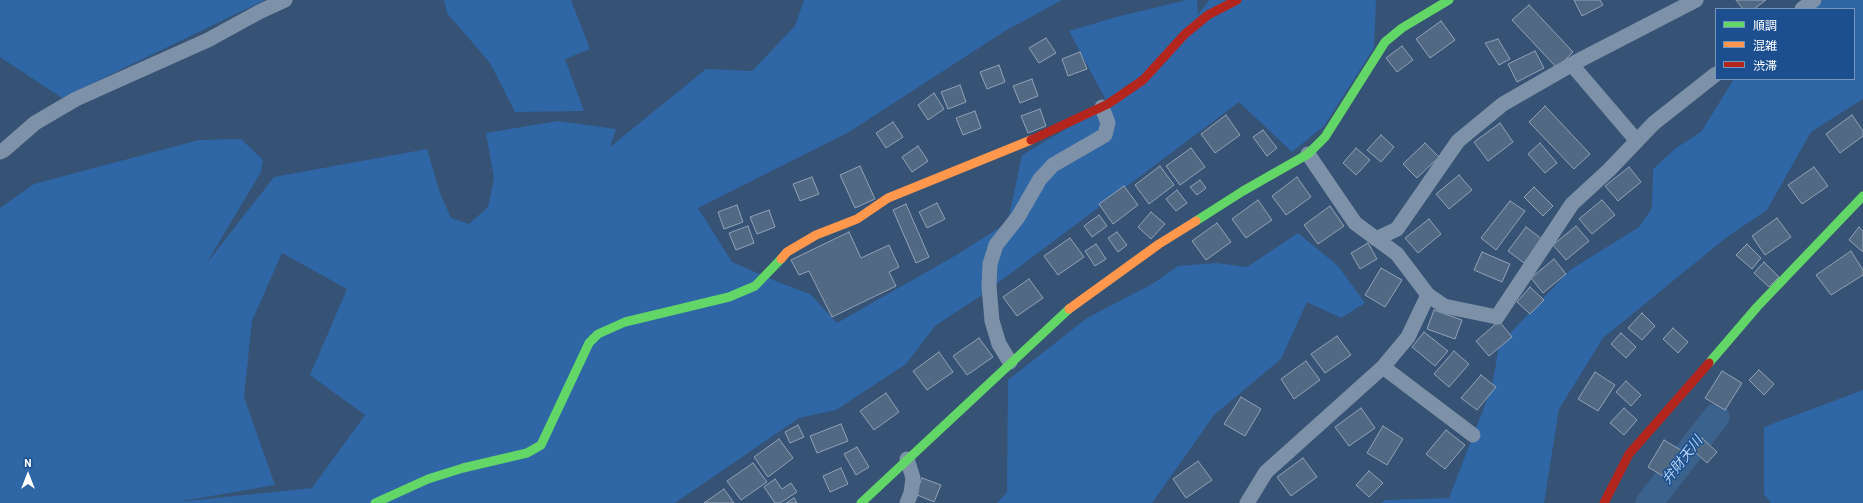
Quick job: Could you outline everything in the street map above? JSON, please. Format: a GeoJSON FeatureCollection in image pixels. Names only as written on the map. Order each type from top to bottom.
{"type":"FeatureCollection","features":[{"type":"Feature","properties":{"kind":"street"},"geometry":{"type":"LineString","coordinates":[[0,152],[35,123],[76,98],[208,40],[259,12],[285,0]]}},
{"type":"Feature","properties":{"kind":"street"},"geometry":{"type":"LineString","coordinates":[[375,503],[428,479],[463,468],[527,453],[541,444],[589,343],[598,334],[625,322],[729,297],[756,286],[787,252],[816,235],[857,219],[888,198],[1015,148],[1102,107],[1143,80],[1185,34],[1208,15],[1237,0]]}},
{"type":"Feature","properties":{"kind":"street"},"geometry":{"type":"LineString","coordinates":[[861,503],[1066,311],[1159,244],[1244,191],[1308,154],[1325,137],[1385,42],[1402,28],[1449,0]]}},
{"type":"Feature","properties":{"kind":"street"},"geometry":{"type":"LineString","coordinates":[[1376,239],[1397,229],[1458,141],[1503,104],[1572,65],[1696,0]]}},
{"type":"Feature","properties":{"kind":"street"},"geometry":{"type":"LineString","coordinates":[[1803,8],[1814,0]]}},
{"type":"Feature","properties":{"kind":"street"},"geometry":{"type":"LineString","coordinates":[[1572,65],[1637,141]]}},
{"type":"Feature","properties":{"kind":"street"},"geometry":{"type":"LineString","coordinates":[[1308,154],[1355,223],[1396,254],[1428,295],[1444,306],[1497,317],[1572,204],[1654,123],[1715,75]]}},
{"type":"Feature","properties":{"kind":"street"},"geometry":{"type":"LineString","coordinates":[[1010,362],[999,344],[992,321],[989,286],[990,264],[996,244],[1018,217],[1040,179],[1053,165],[1105,135],[1108,124],[1102,107]]}},
{"type":"Feature","properties":{"kind":"street"},"geometry":{"type":"LineString","coordinates":[[1604,503],[1634,449],[1757,307],[1863,196]]}},
{"type":"Feature","properties":{"kind":"street"},"geometry":{"type":"LineString","coordinates":[[1247,503],[1266,472],[1383,367],[1408,337],[1428,295]]}},
{"type":"Feature","properties":{"kind":"street"},"geometry":{"type":"LineString","coordinates":[[1383,367],[1473,435]]}},
{"type":"Feature","properties":{"kind":"street"},"geometry":{"type":"LineString","coordinates":[[907,459],[913,478],[911,493],[907,503]]}},
{"type":"Feature","properties":{"kind":"shaded area"},"geometry":{"type":"Polygon","coordinates":[[[0,0],[265,0],[62,98],[0,57],[0,0]]]}},
{"type":"Feature","properties":{"kind":"shaded area"},"geometry":{"type":"Polygon","coordinates":[[[444,0],[571,0],[590,49],[565,59],[584,111],[515,112],[490,63],[447,13],[444,0]]]}},
{"type":"Feature","properties":{"kind":"shaded area"},"geometry":{"type":"Polygon","coordinates":[[[804,0],[1062,0],[1005,31],[849,132],[698,208],[732,262],[810,294],[837,323],[958,254],[1008,222],[1022,155],[1108,104],[1069,31],[1116,17],[1187,0],[1197,0],[1198,15],[1209,0],[1376,0],[1374,48],[1324,126],[1292,152],[1239,102],[982,295],[935,326],[906,364],[836,410],[799,418],[675,503],[0,503],[0,208],[34,184],[199,140],[241,139],[263,160],[261,172],[206,264],[274,177],[427,149],[440,193],[451,218],[469,224],[488,207],[494,178],[486,133],[558,121],[616,129],[610,147],[706,69],[752,71],[795,26],[804,0]],[[282,253],[252,321],[244,397],[275,485],[177,502],[312,488],[365,415],[310,375],[347,289],[282,253]]]}},
{"type":"Feature","properties":{"kind":"shaded area"},"geometry":{"type":"Polygon","coordinates":[[[1823,0],[1863,0],[1863,99],[1811,132],[1767,210],[1727,237],[1603,338],[1559,409],[1544,503],[1381,503],[1386,500],[1449,498],[1492,387],[1499,345],[1570,270],[1639,227],[1652,208],[1653,169],[1676,148],[1701,132],[1733,80],[1855,80],[1855,8],[1813,8],[1823,0]]]}},
{"type":"Feature","properties":{"kind":"shaded area"},"geometry":{"type":"Polygon","coordinates":[[[1298,233],[1338,266],[1365,303],[1341,318],[1307,302],[1281,359],[1214,415],[1152,503],[997,503],[1007,492],[1008,380],[1087,318],[1152,284],[1178,266],[1216,263],[1247,267],[1298,233]]]}},
{"type":"Feature","properties":{"kind":"shaded area"},"geometry":{"type":"Polygon","coordinates":[[[1863,390],[1863,503],[1771,503],[1764,494],[1764,427],[1863,390]]]}},
{"type":"Feature","properties":{"kind":"building"},"geometry":{"type":"Polygon","coordinates":[[[1574,0],[1600,0],[1603,5],[1582,16],[1574,0]]]}},
{"type":"Feature","properties":{"kind":"building"},"geometry":{"type":"Polygon","coordinates":[[[1736,0],[1766,0],[1755,8],[1742,8],[1736,0]]]}},
{"type":"Feature","properties":{"kind":"building"},"geometry":{"type":"Polygon","coordinates":[[[1529,5],[1573,52],[1557,68],[1512,20],[1529,5]]]}},
{"type":"Feature","properties":{"kind":"building"},"geometry":{"type":"Polygon","coordinates":[[[1441,21],[1455,40],[1430,58],[1416,39],[1441,21]]]}},
{"type":"Feature","properties":{"kind":"building"},"geometry":{"type":"Polygon","coordinates":[[[1046,38],[1056,53],[1039,63],[1029,48],[1046,38]]]}},
{"type":"Feature","properties":{"kind":"building"},"geometry":{"type":"Polygon","coordinates":[[[1498,39],[1510,59],[1499,65],[1485,43],[1498,39]]]}},
{"type":"Feature","properties":{"kind":"building"},"geometry":{"type":"Polygon","coordinates":[[[1402,46],[1413,60],[1397,72],[1386,58],[1402,46]]]}},
{"type":"Feature","properties":{"kind":"building"},"geometry":{"type":"Polygon","coordinates":[[[1535,51],[1544,68],[1517,82],[1508,64],[1535,51]]]}},
{"type":"Feature","properties":{"kind":"building"},"geometry":{"type":"Polygon","coordinates":[[[1080,52],[1087,69],[1068,76],[1062,59],[1080,52]]]}},
{"type":"Feature","properties":{"kind":"building"},"geometry":{"type":"Polygon","coordinates":[[[999,65],[1005,82],[987,89],[980,72],[999,65]]]}},
{"type":"Feature","properties":{"kind":"building"},"geometry":{"type":"Polygon","coordinates":[[[1032,79],[1038,96],[1020,103],[1013,86],[1032,79]]]}},
{"type":"Feature","properties":{"kind":"building"},"geometry":{"type":"Polygon","coordinates":[[[960,85],[966,102],[948,109],[941,92],[960,85]]]}},
{"type":"Feature","properties":{"kind":"building"},"geometry":{"type":"Polygon","coordinates":[[[934,93],[944,109],[928,120],[918,105],[934,93]]]}},
{"type":"Feature","properties":{"kind":"building"},"geometry":{"type":"Polygon","coordinates":[[[1545,106],[1590,154],[1574,169],[1529,122],[1545,106]]]}},
{"type":"Feature","properties":{"kind":"building"},"geometry":{"type":"Polygon","coordinates":[[[1040,109],[1046,126],[1028,133],[1021,116],[1040,109]]]}},
{"type":"Feature","properties":{"kind":"building"},"geometry":{"type":"Polygon","coordinates":[[[975,111],[981,128],[963,135],[956,118],[975,111]]]}},
{"type":"Feature","properties":{"kind":"building"},"geometry":{"type":"Polygon","coordinates":[[[1226,115],[1240,135],[1215,153],[1201,134],[1226,115]]]}},
{"type":"Feature","properties":{"kind":"building"},"geometry":{"type":"Polygon","coordinates":[[[1852,115],[1863,131],[1863,136],[1840,153],[1826,134],[1852,115]]]}},
{"type":"Feature","properties":{"kind":"building"},"geometry":{"type":"Polygon","coordinates":[[[893,122],[903,137],[886,148],[876,133],[893,122]]]}},
{"type":"Feature","properties":{"kind":"building"},"geometry":{"type":"Polygon","coordinates":[[[1500,123],[1513,142],[1488,161],[1474,142],[1500,123]]]}},
{"type":"Feature","properties":{"kind":"building"},"geometry":{"type":"Polygon","coordinates":[[[1263,130],[1277,148],[1267,156],[1253,137],[1263,130]]]}},
{"type":"Feature","properties":{"kind":"building"},"geometry":{"type":"Polygon","coordinates":[[[1381,135],[1394,147],[1381,162],[1367,150],[1381,135]]]}},
{"type":"Feature","properties":{"kind":"building"},"geometry":{"type":"Polygon","coordinates":[[[1425,143],[1439,157],[1417,178],[1403,164],[1425,143]]]}},
{"type":"Feature","properties":{"kind":"building"},"geometry":{"type":"Polygon","coordinates":[[[1540,143],[1557,163],[1545,173],[1528,154],[1540,143]]]}},
{"type":"Feature","properties":{"kind":"building"},"geometry":{"type":"Polygon","coordinates":[[[918,146],[928,161],[912,172],[902,157],[918,146]]]}},
{"type":"Feature","properties":{"kind":"building"},"geometry":{"type":"Polygon","coordinates":[[[1191,148],[1205,167],[1180,185],[1166,166],[1191,148]]]}},
{"type":"Feature","properties":{"kind":"building"},"geometry":{"type":"Polygon","coordinates":[[[1356,148],[1370,160],[1356,175],[1343,163],[1356,148]]]}},
{"type":"Feature","properties":{"kind":"building"},"geometry":{"type":"Polygon","coordinates":[[[860,166],[875,199],[855,208],[840,175],[860,166]]]}},
{"type":"Feature","properties":{"kind":"building"},"geometry":{"type":"Polygon","coordinates":[[[1160,166],[1174,185],[1149,204],[1135,185],[1160,166]]]}},
{"type":"Feature","properties":{"kind":"building"},"geometry":{"type":"Polygon","coordinates":[[[1629,167],[1641,182],[1618,201],[1605,186],[1629,167]]]}},
{"type":"Feature","properties":{"kind":"building"},"geometry":{"type":"Polygon","coordinates":[[[1814,167],[1828,186],[1802,204],[1788,185],[1814,167]]]}},
{"type":"Feature","properties":{"kind":"building"},"geometry":{"type":"Polygon","coordinates":[[[1459,175],[1472,190],[1449,209],[1436,194],[1459,175]]]}},
{"type":"Feature","properties":{"kind":"building"},"geometry":{"type":"Polygon","coordinates":[[[812,177],[819,194],[800,201],[793,184],[812,177]]]}},
{"type":"Feature","properties":{"kind":"building"},"geometry":{"type":"Polygon","coordinates":[[[1297,177],[1311,197],[1286,215],[1272,196],[1297,177]]]}},
{"type":"Feature","properties":{"kind":"building"},"geometry":{"type":"Polygon","coordinates":[[[1200,180],[1206,188],[1197,195],[1190,187],[1200,180]]]}},
{"type":"Feature","properties":{"kind":"building"},"geometry":{"type":"Polygon","coordinates":[[[1124,186],[1138,205],[1113,224],[1099,204],[1124,186]]]}},
{"type":"Feature","properties":{"kind":"building"},"geometry":{"type":"Polygon","coordinates":[[[1534,187],[1553,206],[1543,216],[1524,197],[1534,187]]]}},
{"type":"Feature","properties":{"kind":"building"},"geometry":{"type":"Polygon","coordinates":[[[1177,190],[1187,203],[1176,211],[1166,199],[1177,190]]]}},
{"type":"Feature","properties":{"kind":"building"},"geometry":{"type":"Polygon","coordinates":[[[1258,200],[1272,220],[1246,238],[1232,219],[1258,200]]]}},
{"type":"Feature","properties":{"kind":"building"},"geometry":{"type":"Polygon","coordinates":[[[1602,200],[1615,215],[1592,234],[1579,219],[1602,200]]]}},
{"type":"Feature","properties":{"kind":"building"},"geometry":{"type":"Polygon","coordinates":[[[1510,201],[1525,211],[1496,250],[1481,238],[1510,201]]]}},
{"type":"Feature","properties":{"kind":"building"},"geometry":{"type":"Polygon","coordinates":[[[937,203],[945,219],[927,228],[919,212],[937,203]]]}},
{"type":"Feature","properties":{"kind":"building"},"geometry":{"type":"Polygon","coordinates":[[[906,204],[929,257],[916,263],[893,210],[906,204]]]}},
{"type":"Feature","properties":{"kind":"building"},"geometry":{"type":"Polygon","coordinates":[[[737,205],[743,222],[724,229],[718,212],[737,205]]]}},
{"type":"Feature","properties":{"kind":"building"},"geometry":{"type":"Polygon","coordinates":[[[1330,206],[1344,226],[1318,244],[1304,225],[1330,206]]]}},
{"type":"Feature","properties":{"kind":"building"},"geometry":{"type":"Polygon","coordinates":[[[769,210],[775,227],[757,234],[750,217],[769,210]]]}},
{"type":"Feature","properties":{"kind":"building"},"geometry":{"type":"Polygon","coordinates":[[[1151,212],[1165,224],[1151,239],[1138,227],[1151,212]]]}},
{"type":"Feature","properties":{"kind":"building"},"geometry":{"type":"Polygon","coordinates":[[[1099,215],[1107,226],[1092,237],[1084,226],[1099,215]]]}},
{"type":"Feature","properties":{"kind":"building"},"geometry":{"type":"Polygon","coordinates":[[[1777,218],[1791,237],[1765,255],[1752,236],[1777,218]]]}},
{"type":"Feature","properties":{"kind":"building"},"geometry":{"type":"Polygon","coordinates":[[[1429,219],[1441,234],[1418,253],[1405,238],[1429,219]]]}},
{"type":"Feature","properties":{"kind":"building"},"geometry":{"type":"Polygon","coordinates":[[[1217,223],[1231,242],[1206,260],[1192,241],[1217,223]]]}},
{"type":"Feature","properties":{"kind":"building"},"geometry":{"type":"Polygon","coordinates":[[[748,226],[754,243],[736,250],[729,233],[748,226]]]}},
{"type":"Feature","properties":{"kind":"building"},"geometry":{"type":"Polygon","coordinates":[[[1576,226],[1589,241],[1566,260],[1553,245],[1576,226]]]}},
{"type":"Feature","properties":{"kind":"building"},"geometry":{"type":"Polygon","coordinates":[[[1526,227],[1542,239],[1524,263],[1508,251],[1526,227]]]}},
{"type":"Feature","properties":{"kind":"building"},"geometry":{"type":"Polygon","coordinates":[[[1859,227],[1863,231],[1863,252],[1849,240],[1859,227]]]}},
{"type":"Feature","properties":{"kind":"building"},"geometry":{"type":"Polygon","coordinates":[[[849,232],[861,258],[889,245],[899,267],[889,272],[896,286],[832,317],[809,271],[799,275],[791,260],[849,232]]]}},
{"type":"Feature","properties":{"kind":"building"},"geometry":{"type":"Polygon","coordinates":[[[1117,232],[1127,245],[1118,252],[1108,238],[1117,232]]]}},
{"type":"Feature","properties":{"kind":"building"},"geometry":{"type":"Polygon","coordinates":[[[1070,238],[1084,257],[1058,275],[1044,256],[1070,238]]]}},
{"type":"Feature","properties":{"kind":"building"},"geometry":{"type":"Polygon","coordinates":[[[1368,243],[1377,259],[1360,269],[1351,253],[1368,243]]]}},
{"type":"Feature","properties":{"kind":"building"},"geometry":{"type":"Polygon","coordinates":[[[1096,244],[1106,259],[1095,266],[1085,251],[1096,244]]]}},
{"type":"Feature","properties":{"kind":"building"},"geometry":{"type":"Polygon","coordinates":[[[1747,244],[1761,258],[1752,269],[1736,255],[1747,244]]]}},
{"type":"Feature","properties":{"kind":"building"},"geometry":{"type":"Polygon","coordinates":[[[1851,251],[1863,270],[1863,275],[1831,295],[1816,275],[1851,251]]]}},
{"type":"Feature","properties":{"kind":"building"},"geometry":{"type":"Polygon","coordinates":[[[1482,252],[1510,264],[1502,282],[1474,270],[1482,252]]]}},
{"type":"Feature","properties":{"kind":"building"},"geometry":{"type":"Polygon","coordinates":[[[1554,259],[1566,274],[1543,293],[1531,278],[1554,259]]]}},
{"type":"Feature","properties":{"kind":"building"},"geometry":{"type":"Polygon","coordinates":[[[1764,262],[1779,277],[1769,287],[1754,273],[1764,262]]]}},
{"type":"Feature","properties":{"kind":"building"},"geometry":{"type":"Polygon","coordinates":[[[1381,268],[1402,280],[1385,307],[1365,295],[1381,268]]]}},
{"type":"Feature","properties":{"kind":"building"},"geometry":{"type":"Polygon","coordinates":[[[1029,279],[1043,298],[1017,316],[1003,297],[1029,279]]]}},
{"type":"Feature","properties":{"kind":"building"},"geometry":{"type":"Polygon","coordinates":[[[1530,287],[1544,300],[1530,314],[1517,302],[1530,287]]]}},
{"type":"Feature","properties":{"kind":"building"},"geometry":{"type":"Polygon","coordinates":[[[1434,310],[1462,320],[1455,339],[1427,329],[1434,310]]]}},
{"type":"Feature","properties":{"kind":"building"},"geometry":{"type":"Polygon","coordinates":[[[1642,313],[1655,326],[1642,340],[1628,328],[1642,313]]]}},
{"type":"Feature","properties":{"kind":"building"},"geometry":{"type":"Polygon","coordinates":[[[1499,321],[1512,337],[1489,356],[1476,341],[1499,321]]]}},
{"type":"Feature","properties":{"kind":"building"},"geometry":{"type":"Polygon","coordinates":[[[1673,328],[1688,342],[1678,353],[1663,339],[1673,328]]]}},
{"type":"Feature","properties":{"kind":"building"},"geometry":{"type":"Polygon","coordinates":[[[1424,332],[1448,351],[1435,366],[1412,347],[1424,332]]]}},
{"type":"Feature","properties":{"kind":"building"},"geometry":{"type":"Polygon","coordinates":[[[1621,333],[1636,347],[1626,358],[1611,344],[1621,333]]]}},
{"type":"Feature","properties":{"kind":"building"},"geometry":{"type":"Polygon","coordinates":[[[1337,336],[1351,355],[1325,373],[1311,354],[1337,336]]]}},
{"type":"Feature","properties":{"kind":"building"},"geometry":{"type":"Polygon","coordinates":[[[979,338],[993,357],[967,375],[953,356],[979,338]]]}},
{"type":"Feature","properties":{"kind":"building"},"geometry":{"type":"Polygon","coordinates":[[[1454,351],[1469,364],[1449,387],[1434,374],[1454,351]]]}},
{"type":"Feature","properties":{"kind":"building"},"geometry":{"type":"Polygon","coordinates":[[[939,352],[953,372],[927,390],[913,371],[939,352]]]}},
{"type":"Feature","properties":{"kind":"building"},"geometry":{"type":"Polygon","coordinates":[[[1306,361],[1320,380],[1294,399],[1281,379],[1306,361]]]}},
{"type":"Feature","properties":{"kind":"building"},"geometry":{"type":"Polygon","coordinates":[[[1759,370],[1774,384],[1764,395],[1749,380],[1759,370]]]}},
{"type":"Feature","properties":{"kind":"building"},"geometry":{"type":"Polygon","coordinates":[[[1722,371],[1742,383],[1725,410],[1705,398],[1722,371]]]}},
{"type":"Feature","properties":{"kind":"building"},"geometry":{"type":"Polygon","coordinates":[[[1595,372],[1615,385],[1598,411],[1578,399],[1595,372]]]}},
{"type":"Feature","properties":{"kind":"building"},"geometry":{"type":"Polygon","coordinates":[[[1481,375],[1496,387],[1477,410],[1461,398],[1481,375]]]}},
{"type":"Feature","properties":{"kind":"building"},"geometry":{"type":"Polygon","coordinates":[[[1626,381],[1641,395],[1631,406],[1616,392],[1626,381]]]}},
{"type":"Feature","properties":{"kind":"building"},"geometry":{"type":"Polygon","coordinates":[[[886,393],[899,412],[874,430],[860,411],[886,393]]]}},
{"type":"Feature","properties":{"kind":"building"},"geometry":{"type":"Polygon","coordinates":[[[1241,397],[1261,409],[1245,436],[1224,424],[1241,397]]]}},
{"type":"Feature","properties":{"kind":"building"},"geometry":{"type":"Polygon","coordinates":[[[1361,408],[1375,428],[1349,446],[1335,427],[1361,408]]]}},
{"type":"Feature","properties":{"kind":"building"},"geometry":{"type":"Polygon","coordinates":[[[1624,408],[1637,420],[1624,435],[1610,423],[1624,408]]]}},
{"type":"Feature","properties":{"kind":"building"},"geometry":{"type":"Polygon","coordinates":[[[841,424],[848,441],[817,453],[810,436],[841,424]]]}},
{"type":"Feature","properties":{"kind":"building"},"geometry":{"type":"Polygon","coordinates":[[[798,425],[804,437],[790,443],[785,432],[798,425]]]}},
{"type":"Feature","properties":{"kind":"building"},"geometry":{"type":"Polygon","coordinates":[[[1383,426],[1403,439],[1387,465],[1367,453],[1383,426]]]}},
{"type":"Feature","properties":{"kind":"building"},"geometry":{"type":"Polygon","coordinates":[[[1446,430],[1465,445],[1445,469],[1426,454],[1446,430]]]}},
{"type":"Feature","properties":{"kind":"building"},"geometry":{"type":"Polygon","coordinates":[[[1702,438],[1717,452],[1707,463],[1692,449],[1702,438]]]}},
{"type":"Feature","properties":{"kind":"building"},"geometry":{"type":"Polygon","coordinates":[[[779,439],[793,458],[768,477],[754,457],[779,439]]]}},
{"type":"Feature","properties":{"kind":"building"},"geometry":{"type":"Polygon","coordinates":[[[1664,440],[1684,452],[1668,479],[1648,467],[1664,440]]]}},
{"type":"Feature","properties":{"kind":"building"},"geometry":{"type":"Polygon","coordinates":[[[857,447],[869,467],[856,475],[844,454],[857,447]]]}},
{"type":"Feature","properties":{"kind":"building"},"geometry":{"type":"Polygon","coordinates":[[[1303,458],[1317,477],[1291,496],[1277,477],[1303,458]]]}},
{"type":"Feature","properties":{"kind":"building"},"geometry":{"type":"Polygon","coordinates":[[[1198,461],[1212,480],[1186,498],[1173,479],[1198,461]]]}},
{"type":"Feature","properties":{"kind":"building"},"geometry":{"type":"Polygon","coordinates":[[[753,463],[767,482],[741,500],[727,481],[753,463]]]}},
{"type":"Feature","properties":{"kind":"building"},"geometry":{"type":"Polygon","coordinates":[[[841,468],[848,484],[830,492],[823,476],[841,468]]]}},
{"type":"Feature","properties":{"kind":"building"},"geometry":{"type":"Polygon","coordinates":[[[1369,471],[1383,483],[1369,497],[1356,485],[1369,471]]]}},
{"type":"Feature","properties":{"kind":"building"},"geometry":{"type":"Polygon","coordinates":[[[922,478],[941,485],[934,502],[915,494],[922,478]]]}},
{"type":"Feature","properties":{"kind":"building"},"geometry":{"type":"Polygon","coordinates":[[[775,479],[782,489],[791,483],[797,492],[780,503],[775,503],[764,487],[775,479]]]}},
{"type":"Feature","properties":{"kind":"building"},"geometry":{"type":"Polygon","coordinates":[[[724,489],[734,503],[704,503],[724,489]]]}},
{"type":"Feature","properties":{"kind":"building"},"geometry":{"type":"Polygon","coordinates":[[[794,498],[797,503],[786,503],[794,498]]]}},
{"type":"Feature","properties":{"kind":"waterway","name":"弁財天川"},"geometry":{"type":"LineString","coordinates":[[1649,503],[1716,417]]}},
{"type":"Feature","properties":{"kind":"traffic: fast"},"geometry":{"type":"LineString","coordinates":[[1196,221],[1243,191],[1308,154],[1325,137],[1385,42],[1402,28],[1449,0]]}},
{"type":"Feature","properties":{"kind":"traffic: fast"},"geometry":{"type":"LineString","coordinates":[[1709,363],[1757,307],[1863,196]]}},
{"type":"Feature","properties":{"kind":"traffic: fast"},"geometry":{"type":"LineString","coordinates":[[375,503],[428,479],[463,468],[527,453],[541,445],[589,343],[598,334],[625,322],[729,297],[755,286],[781,259]]}},
{"type":"Feature","properties":{"kind":"traffic: fast"},"geometry":{"type":"LineString","coordinates":[[861,503],[1069,309]]}},
{"type":"Feature","properties":{"kind":"traffic: slow"},"geometry":{"type":"LineString","coordinates":[[781,259],[787,252],[816,235],[857,219],[888,198],[1031,140]]}},
{"type":"Feature","properties":{"kind":"traffic: slow"},"geometry":{"type":"LineString","coordinates":[[1069,309],[1159,244],[1196,221]]}},
{"type":"Feature","properties":{"kind":"traffic: jam"},"geometry":{"type":"LineString","coordinates":[[1031,140],[1108,104],[1143,80],[1185,34],[1208,15],[1237,0]]}},
{"type":"Feature","properties":{"kind":"traffic: jam"},"geometry":{"type":"LineString","coordinates":[[1604,503],[1629,454],[1709,363]]}}]}
